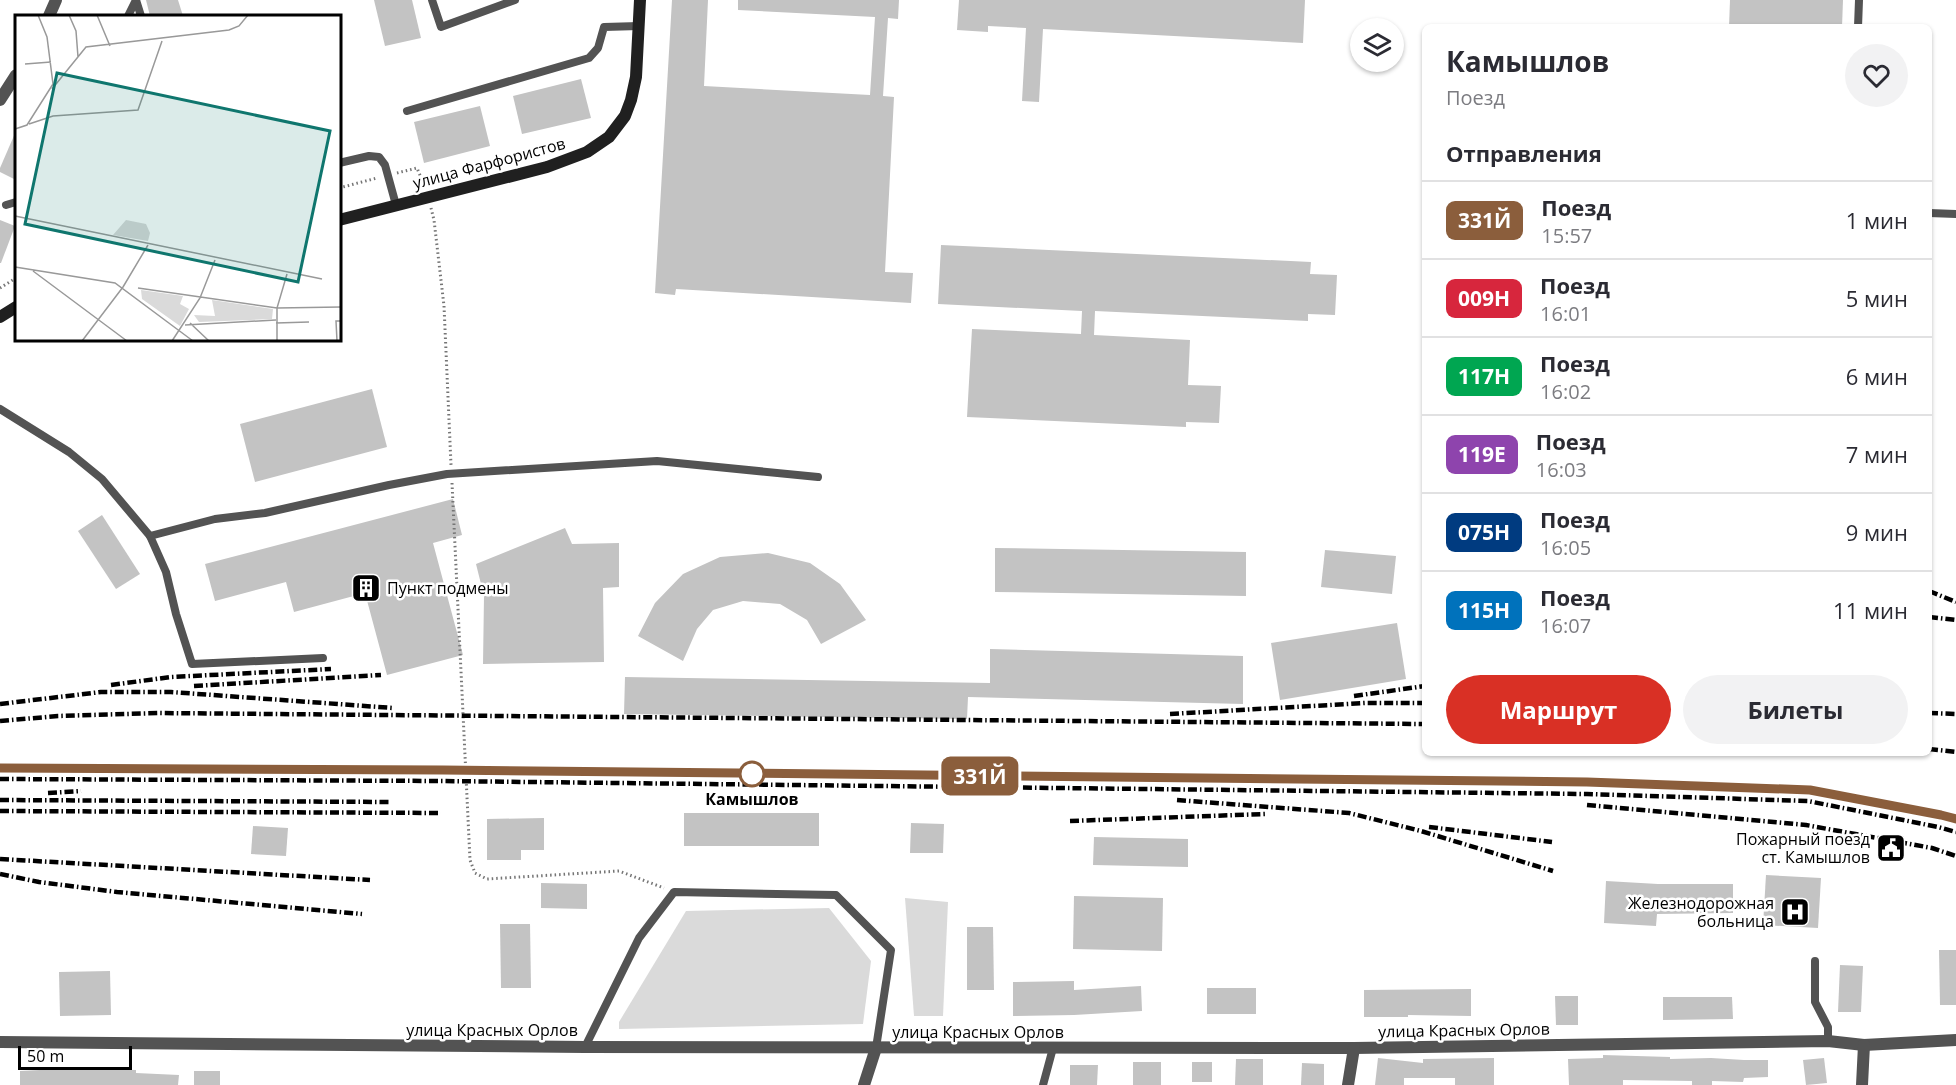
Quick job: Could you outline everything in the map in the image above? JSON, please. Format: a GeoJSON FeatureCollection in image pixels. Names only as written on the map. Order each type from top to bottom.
{"type":"FeatureCollection","features":[{"type":"Feature","properties":{"kind":"street"},"geometry":{"type":"LineString","coordinates":[[49,15],[56,0]]}},
{"type":"Feature","properties":{"kind":"street","name":"улица Фарфористов"},"geometry":{"type":"LineString","coordinates":[[340,220],[547,167],[587,152],[609,137],[625,116],[631,100],[636,77],[640,0]]}},
{"type":"Feature","properties":{"kind":"street"},"geometry":{"type":"LineString","coordinates":[[0,100],[15,77]]}},
{"type":"Feature","properties":{"kind":"street"},"geometry":{"type":"LineString","coordinates":[[0,317],[15,309]]}},
{"type":"Feature","properties":{"kind":"street","name":"улица Красных Орлов"},"geometry":{"type":"LineString","coordinates":[[0,1042],[585,1047],[1354,1048],[1828,1041],[1864,1045],[1956,1040]]}},
{"type":"Feature","properties":{"kind":"street"},"geometry":{"type":"LineString","coordinates":[[1862,1085],[1864,1045]]}},
{"type":"Feature","properties":{"kind":"street"},"geometry":{"type":"LineString","coordinates":[[864,1085],[876,1048]]}},
{"type":"Feature","properties":{"kind":"street"},"geometry":{"type":"LineString","coordinates":[[1348,1085],[1354,1048]]}},
{"type":"Feature","properties":{"kind":"lane"},"geometry":{"type":"LineString","coordinates":[[128,15],[136,0],[141,15]]}},
{"type":"Feature","properties":{"kind":"lane"},"geometry":{"type":"LineString","coordinates":[[432,0],[441,27],[515,0]]}},
{"type":"Feature","properties":{"kind":"lane"},"geometry":{"type":"LineString","coordinates":[[1858,24],[1859,0]]}},
{"type":"Feature","properties":{"kind":"lane"},"geometry":{"type":"LineString","coordinates":[[407,111],[589,58],[598,48],[604,27],[639,26]]}},
{"type":"Feature","properties":{"kind":"lane"},"geometry":{"type":"LineString","coordinates":[[340,163],[369,156],[379,157],[385,165],[396,205]]}},
{"type":"Feature","properties":{"kind":"lane"},"geometry":{"type":"LineString","coordinates":[[6,205],[15,202]]}},
{"type":"Feature","properties":{"kind":"lane"},"geometry":{"type":"LineString","coordinates":[[1932,213],[1956,214]]}},
{"type":"Feature","properties":{"kind":"lane"},"geometry":{"type":"LineString","coordinates":[[0,409],[69,452],[102,479],[150,536],[166,572],[192,664],[323,658]]}},
{"type":"Feature","properties":{"kind":"lane"},"geometry":{"type":"LineString","coordinates":[[150,536],[215,519],[265,513],[447,474],[657,461],[818,477]]}},
{"type":"Feature","properties":{"kind":"lane"},"geometry":{"type":"LineString","coordinates":[[585,1047],[639,938],[674,892],[836,895],[891,950],[876,1048]]}},
{"type":"Feature","properties":{"kind":"lane"},"geometry":{"type":"LineString","coordinates":[[1815,961],[1815,1002],[1828,1027],[1828,1041]]}},
{"type":"Feature","properties":{"kind":"lane"},"geometry":{"type":"LineString","coordinates":[[1043,1085],[1053,1048]]}},
{"type":"Feature","properties":{"kind":"path"},"geometry":{"type":"LineString","coordinates":[[417,168],[434,219],[444,306],[452,471]]}},
{"type":"Feature","properties":{"kind":"path"},"geometry":{"type":"LineString","coordinates":[[0,288],[15,279]]}},
{"type":"Feature","properties":{"kind":"path"},"geometry":{"type":"LineString","coordinates":[[452,483],[470,860],[475,873],[487,879],[619,871],[674,892]]}},
{"type":"Feature","properties":{"kind":"shaded area"},"geometry":{"type":"Polygon","coordinates":[[[905,898],[948,902],[943,1016],[914,1016],[905,898]]]}},
{"type":"Feature","properties":{"kind":"shaded area"},"geometry":{"type":"Polygon","coordinates":[[[829,908],[871,961],[863,1024],[619,1029],[619,1022],[686,911],[829,908]]]}},
{"type":"Feature","properties":{"kind":"building"},"geometry":{"type":"Polygon","coordinates":[[[146,0],[178,0],[183,15],[150,15],[146,0]]]}},
{"type":"Feature","properties":{"kind":"building"},"geometry":{"type":"Polygon","coordinates":[[[374,0],[412,0],[421,38],[385,46],[374,0]]]}},
{"type":"Feature","properties":{"kind":"building"},"geometry":{"type":"Polygon","coordinates":[[[672,0],[708,0],[704,86],[870,95],[875,17],[738,10],[738,0],[899,0],[898,19],[888,18],[883,96],[894,97],[885,272],[913,273],[911,303],[676,289],[675,295],[655,293],[672,0]]]}},
{"type":"Feature","properties":{"kind":"building"},"geometry":{"type":"Polygon","coordinates":[[[959,0],[1305,0],[1303,43],[1043,29],[1039,102],[1022,101],[1026,28],[988,26],[988,32],[957,30],[959,0]]]}},
{"type":"Feature","properties":{"kind":"building"},"geometry":{"type":"Polygon","coordinates":[[[1730,0],[1843,0],[1842,24],[1729,24],[1730,0]]]}},
{"type":"Feature","properties":{"kind":"building"},"geometry":{"type":"Polygon","coordinates":[[[581,79],[591,118],[522,134],[513,96],[581,79]]]}},
{"type":"Feature","properties":{"kind":"building"},"geometry":{"type":"Polygon","coordinates":[[[480,106],[490,146],[424,163],[414,122],[480,106]]]}},
{"type":"Feature","properties":{"kind":"building"},"geometry":{"type":"Polygon","coordinates":[[[15,133],[15,180],[0,172],[15,133]]]}},
{"type":"Feature","properties":{"kind":"building"},"geometry":{"type":"Polygon","coordinates":[[[0,220],[15,226],[1,263],[0,263],[0,220]]]}},
{"type":"Feature","properties":{"kind":"building"},"geometry":{"type":"Polygon","coordinates":[[[941,245],[1311,262],[1310,274],[1337,275],[1335,315],[1308,314],[1308,321],[1095,311],[1094,335],[1190,340],[1188,385],[1221,386],[1219,423],[1186,422],[1186,427],[967,417],[972,329],[1081,334],[1082,311],[938,304],[941,245]]]}},
{"type":"Feature","properties":{"kind":"building"},"geometry":{"type":"Polygon","coordinates":[[[372,389],[387,447],[255,482],[240,424],[372,389]]]}},
{"type":"Feature","properties":{"kind":"building","name":"Пункт подмены"},"geometry":{"type":"Polygon","coordinates":[[[453,499],[462,535],[433,543],[463,655],[387,675],[365,593],[294,612],[286,582],[215,601],[205,564],[453,499]]]}},
{"type":"Feature","properties":{"kind":"building"},"geometry":{"type":"Polygon","coordinates":[[[102,515],[140,574],[116,589],[78,531],[102,515]]]}},
{"type":"Feature","properties":{"kind":"building"},"geometry":{"type":"Polygon","coordinates":[[[565,528],[572,544],[619,543],[619,587],[603,588],[604,662],[483,664],[484,596],[476,564],[565,528]]]}},
{"type":"Feature","properties":{"kind":"building"},"geometry":{"type":"Polygon","coordinates":[[[995,548],[1246,552],[1246,596],[995,592],[995,548]]]}},
{"type":"Feature","properties":{"kind":"building"},"geometry":{"type":"Polygon","coordinates":[[[1325,550],[1396,556],[1392,594],[1321,587],[1325,550]]]}},
{"type":"Feature","properties":{"kind":"building"},"geometry":{"type":"Polygon","coordinates":[[[768,553],[810,563],[840,584],[866,620],[821,644],[807,620],[780,604],[743,601],[713,610],[697,629],[683,661],[638,636],[655,603],[683,574],[720,557],[768,553]]]}},
{"type":"Feature","properties":{"kind":"building"},"geometry":{"type":"Polygon","coordinates":[[[1397,623],[1406,679],[1280,700],[1271,643],[1397,623]]]}},
{"type":"Feature","properties":{"kind":"building"},"geometry":{"type":"Polygon","coordinates":[[[990,649],[1243,656],[1243,704],[968,697],[967,719],[624,714],[625,677],[990,683],[990,649]]]}},
{"type":"Feature","properties":{"kind":"building","name":"Камышлов"},"geometry":{"type":"Polygon","coordinates":[[[684,813],[819,813],[819,846],[684,846],[684,813]]]}},
{"type":"Feature","properties":{"kind":"building"},"geometry":{"type":"Polygon","coordinates":[[[544,818],[544,850],[521,850],[521,860],[487,860],[487,819],[544,818]]]}},
{"type":"Feature","properties":{"kind":"building"},"geometry":{"type":"Polygon","coordinates":[[[911,823],[944,824],[943,853],[910,853],[911,823]]]}},
{"type":"Feature","properties":{"kind":"building"},"geometry":{"type":"Polygon","coordinates":[[[253,826],[288,828],[286,856],[251,854],[253,826]]]}},
{"type":"Feature","properties":{"kind":"building"},"geometry":{"type":"Polygon","coordinates":[[[1094,837],[1188,839],[1188,867],[1093,865],[1094,837]]]}},
{"type":"Feature","properties":{"kind":"building"},"geometry":{"type":"Polygon","coordinates":[[[1766,875],[1821,878],[1818,928],[1763,925],[1766,875]]]}},
{"type":"Feature","properties":{"kind":"building"},"geometry":{"type":"Polygon","coordinates":[[[1606,881],[1733,884],[1733,913],[1657,914],[1656,926],[1604,923],[1606,881]]]}},
{"type":"Feature","properties":{"kind":"building"},"geometry":{"type":"Polygon","coordinates":[[[541,883],[587,884],[587,909],[541,908],[541,883]]]}},
{"type":"Feature","properties":{"kind":"building"},"geometry":{"type":"Polygon","coordinates":[[[1074,896],[1163,898],[1162,951],[1073,949],[1074,896]]]}},
{"type":"Feature","properties":{"kind":"building"},"geometry":{"type":"Polygon","coordinates":[[[500,924],[530,924],[531,988],[501,988],[500,924]]]}},
{"type":"Feature","properties":{"kind":"building"},"geometry":{"type":"Polygon","coordinates":[[[967,927],[993,927],[994,990],[967,990],[967,927]]]}},
{"type":"Feature","properties":{"kind":"building"},"geometry":{"type":"Polygon","coordinates":[[[1939,950],[1956,950],[1956,1005],[1940,1005],[1939,950]]]}},
{"type":"Feature","properties":{"kind":"building"},"geometry":{"type":"Polygon","coordinates":[[[1840,965],[1863,966],[1861,1012],[1838,1012],[1840,965]]]}},
{"type":"Feature","properties":{"kind":"building"},"geometry":{"type":"Polygon","coordinates":[[[110,971],[111,1015],[60,1016],[59,972],[110,971]]]}},
{"type":"Feature","properties":{"kind":"building"},"geometry":{"type":"Polygon","coordinates":[[[1074,981],[1074,990],[1141,986],[1142,1011],[1013,1016],[1013,982],[1074,981]]]}},
{"type":"Feature","properties":{"kind":"building"},"geometry":{"type":"Polygon","coordinates":[[[1207,988],[1256,988],[1256,1014],[1207,1014],[1207,988]]]}},
{"type":"Feature","properties":{"kind":"building"},"geometry":{"type":"Polygon","coordinates":[[[1471,989],[1471,1016],[1364,1017],[1364,990],[1471,989]]]}},
{"type":"Feature","properties":{"kind":"building"},"geometry":{"type":"Polygon","coordinates":[[[1555,996],[1578,996],[1578,1025],[1556,1025],[1555,996]]]}},
{"type":"Feature","properties":{"kind":"building"},"geometry":{"type":"Polygon","coordinates":[[[1663,997],[1732,997],[1733,1019],[1663,1020],[1663,997]]]}},
{"type":"Feature","properties":{"kind":"building"},"geometry":{"type":"Polygon","coordinates":[[[1603,1055],[1670,1057],[1670,1059],[1768,1060],[1768,1077],[1744,1078],[1743,1082],[1712,1081],[1712,1085],[1692,1085],[1692,1081],[1623,1080],[1623,1085],[1569,1085],[1568,1059],[1603,1058],[1603,1055]]]}},
{"type":"Feature","properties":{"kind":"building"},"geometry":{"type":"Polygon","coordinates":[[[1378,1058],[1423,1063],[1423,1059],[1494,1058],[1494,1085],[1455,1085],[1455,1078],[1404,1078],[1404,1085],[1375,1085],[1378,1058]]]}},
{"type":"Feature","properties":{"kind":"building"},"geometry":{"type":"Polygon","coordinates":[[[1824,1058],[1827,1083],[1806,1085],[1803,1060],[1824,1058]]]}},
{"type":"Feature","properties":{"kind":"building"},"geometry":{"type":"Polygon","coordinates":[[[1236,1059],[1263,1059],[1263,1085],[1235,1085],[1236,1059]]]}},
{"type":"Feature","properties":{"kind":"building"},"geometry":{"type":"Polygon","coordinates":[[[1133,1062],[1161,1062],[1161,1085],[1133,1085],[1133,1062]]]}},
{"type":"Feature","properties":{"kind":"building"},"geometry":{"type":"Polygon","coordinates":[[[1192,1062],[1212,1062],[1212,1082],[1192,1082],[1192,1062]]]}},
{"type":"Feature","properties":{"kind":"building"},"geometry":{"type":"Polygon","coordinates":[[[1302,1063],[1324,1064],[1324,1085],[1301,1085],[1302,1063]]]}},
{"type":"Feature","properties":{"kind":"building"},"geometry":{"type":"Polygon","coordinates":[[[1070,1065],[1098,1065],[1097,1085],[1070,1085],[1070,1065]]]}},
{"type":"Feature","properties":{"kind":"building"},"geometry":{"type":"Polygon","coordinates":[[[136,1070],[136,1073],[179,1075],[178,1085],[20,1085],[20,1071],[136,1070]]]}},
{"type":"Feature","properties":{"kind":"building"},"geometry":{"type":"Polygon","coordinates":[[[194,1071],[220,1071],[220,1085],[194,1085],[194,1071]]]}},
{"type":"Feature","properties":{"kind":"railway"},"geometry":{"type":"LineString","coordinates":[[1932,592],[1956,602]]}},
{"type":"Feature","properties":{"kind":"railway"},"geometry":{"type":"LineString","coordinates":[[1932,617],[1956,620]]}},
{"type":"Feature","properties":{"kind":"railway"},"geometry":{"type":"LineString","coordinates":[[111,685],[171,677],[331,669]]}},
{"type":"Feature","properties":{"kind":"railway"},"geometry":{"type":"LineString","coordinates":[[194,686],[381,675]]}},
{"type":"Feature","properties":{"kind":"railway"},"geometry":{"type":"LineString","coordinates":[[1354,696],[1422,686]]}},
{"type":"Feature","properties":{"kind":"railway"},"geometry":{"type":"LineString","coordinates":[[0,704],[101,692],[171,692],[393,708]]}},
{"type":"Feature","properties":{"kind":"railway"},"geometry":{"type":"LineString","coordinates":[[1170,714],[1365,703],[1422,703]]}},
{"type":"Feature","properties":{"kind":"railway"},"geometry":{"type":"LineString","coordinates":[[0,721],[58,716],[158,713],[1422,724]]}},
{"type":"Feature","properties":{"kind":"railway"},"geometry":{"type":"LineString","coordinates":[[1932,713],[1956,714]]}},
{"type":"Feature","properties":{"kind":"railway"},"geometry":{"type":"LineString","coordinates":[[1932,749],[1956,752]]}},
{"type":"Feature","properties":{"kind":"railway"},"geometry":{"type":"LineString","coordinates":[[0,768],[443,770],[1587,782],[1810,790],[1956,819]]}},
{"type":"Feature","properties":{"kind":"railway"},"geometry":{"type":"LineString","coordinates":[[0,779],[442,781],[1587,794],[1808,801],[1956,832]]}},
{"type":"Feature","properties":{"kind":"railway"},"geometry":{"type":"LineString","coordinates":[[48,793],[81,791]]}},
{"type":"Feature","properties":{"kind":"railway"},"geometry":{"type":"LineString","coordinates":[[0,800],[390,802]]}},
{"type":"Feature","properties":{"kind":"railway"},"geometry":{"type":"LineString","coordinates":[[1177,800],[1349,813],[1421,831],[1553,871]]}},
{"type":"Feature","properties":{"kind":"railway"},"geometry":{"type":"LineString","coordinates":[[1587,805],[1806,825],[1932,848],[1956,856]]}},
{"type":"Feature","properties":{"kind":"railway"},"geometry":{"type":"LineString","coordinates":[[0,811],[441,813]]}},
{"type":"Feature","properties":{"kind":"railway"},"geometry":{"type":"LineString","coordinates":[[1070,821],[1265,814]]}},
{"type":"Feature","properties":{"kind":"railway"},"geometry":{"type":"LineString","coordinates":[[1429,827],[1552,842]]}},
{"type":"Feature","properties":{"kind":"railway"},"geometry":{"type":"LineString","coordinates":[[0,859],[370,880]]}},
{"type":"Feature","properties":{"kind":"railway"},"geometry":{"type":"LineString","coordinates":[[0,874],[39,882],[117,892],[362,914]]}},
{"type":"Feature","properties":{"kind":"train","name":"331Й"},"geometry":{"type":"LineString","coordinates":[[0,768],[443,770],[1587,782],[1810,790],[1956,819]]}},
{"type":"Feature","properties":{"kind":"place","name":"Пункт подмены"},"geometry":{"type":"Point","coordinates":[366,588]}},
{"type":"Feature","properties":{"kind":"place","name":"Камышлов"},"geometry":{"type":"Point","coordinates":[752,774]}},
{"type":"Feature","properties":{"kind":"place","name":"Пожарный поезд ст. Камышлов"},"geometry":{"type":"Point","coordinates":[1891,848]}},
{"type":"Feature","properties":{"kind":"place","name":"Железнодорожная больница"},"geometry":{"type":"Point","coordinates":[1795,912]}}]}
